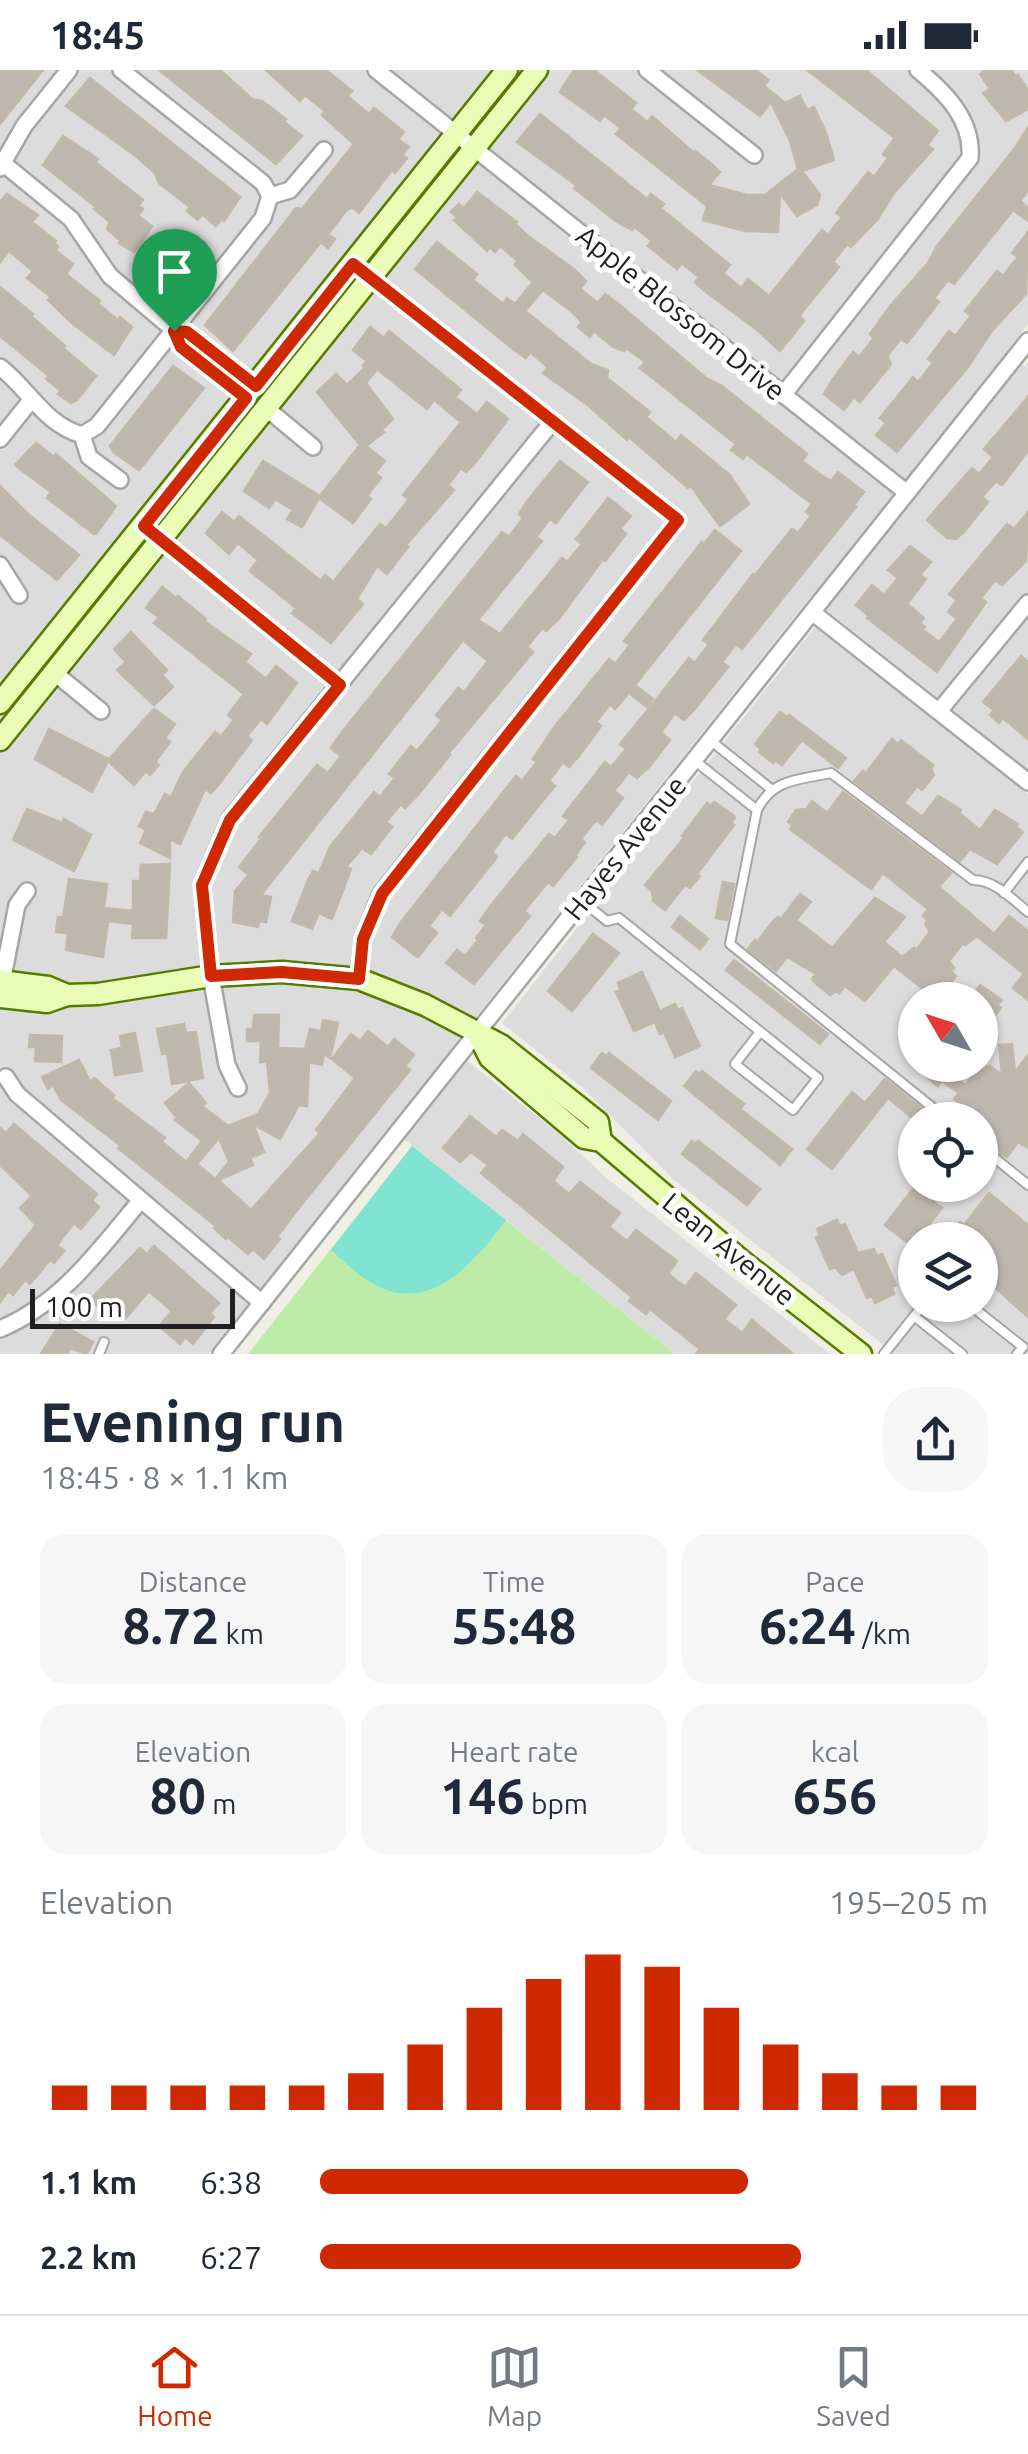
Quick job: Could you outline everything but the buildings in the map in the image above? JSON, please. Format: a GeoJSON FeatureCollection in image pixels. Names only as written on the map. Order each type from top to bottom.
{"type":"FeatureCollection","features":[{"type":"Feature","properties":{"kind":"street"},"geometry":{"type":"LineString","coordinates":[[69,70],[24,126],[2,166],[71,220],[110,276],[174,331],[187,332],[251,392]]}},
{"type":"Feature","properties":{"kind":"street"},"geometry":{"type":"LineString","coordinates":[[0,366],[66,430],[82,434],[97,426],[263,218],[270,196],[263,184],[121,70]]}},
{"type":"Feature","properties":{"kind":"street","name":"Apple Blossom Drive"},"geometry":{"type":"LineString","coordinates":[[376,70],[907,493]]}},
{"type":"Feature","properties":{"kind":"street"},"geometry":{"type":"LineString","coordinates":[[0,703],[507,70]]}},
{"type":"Feature","properties":{"kind":"street"},"geometry":{"type":"LineString","coordinates":[[0,740],[537,70]]}},
{"type":"Feature","properties":{"kind":"street"},"geometry":{"type":"LineString","coordinates":[[647,70],[754,155]]}},
{"type":"Feature","properties":{"kind":"street"},"geometry":{"type":"LineString","coordinates":[[783,395],[970,158],[972,140],[966,121],[918,70]]}},
{"type":"Feature","properties":{"kind":"street"},"geometry":{"type":"LineString","coordinates":[[270,196],[290,190],[324,150]]}},
{"type":"Feature","properties":{"kind":"street"},"geometry":{"type":"LineString","coordinates":[[353,264],[678,520],[382,894],[363,939],[359,979]]}},
{"type":"Feature","properties":{"kind":"street","name":"Hayes Avenue"},"geometry":{"type":"LineString","coordinates":[[221,1354],[1028,341]]}},
{"type":"Feature","properties":{"kind":"street"},"geometry":{"type":"LineString","coordinates":[[0,438],[32,399]]}},
{"type":"Feature","properties":{"kind":"street"},"geometry":{"type":"LineString","coordinates":[[266,408],[313,447]]}},
{"type":"Feature","properties":{"kind":"street"},"geometry":{"type":"LineString","coordinates":[[238,1088],[227,1065],[211,976],[202,885],[230,820],[553,422]]}},
{"type":"Feature","properties":{"kind":"street"},"geometry":{"type":"LineString","coordinates":[[82,434],[90,457],[120,480]]}},
{"type":"Feature","properties":{"kind":"street"},"geometry":{"type":"LineString","coordinates":[[144,526],[340,685]]}},
{"type":"Feature","properties":{"kind":"street"},"geometry":{"type":"LineString","coordinates":[[0,565],[19,595]]}},
{"type":"Feature","properties":{"kind":"street"},"geometry":{"type":"LineString","coordinates":[[939,712],[1028,603]]}},
{"type":"Feature","properties":{"kind":"street"},"geometry":{"type":"LineString","coordinates":[[812,612],[1028,782]]}},
{"type":"Feature","properties":{"kind":"street"},"geometry":{"type":"LineString","coordinates":[[56,674],[101,710]]}},
{"type":"Feature","properties":{"kind":"street"},"geometry":{"type":"LineString","coordinates":[[1,986],[17,905],[27,891]]}},
{"type":"Feature","properties":{"kind":"street","name":"Lean Avenue"},"geometry":{"type":"LineString","coordinates":[[1,986],[48,987],[66,995],[98,994],[211,976],[282,972],[359,979],[426,1004],[500,1044],[598,1122],[601,1142],[682,1212],[861,1354]]}},
{"type":"Feature","properties":{"kind":"street"},"geometry":{"type":"LineString","coordinates":[[6,1077],[17,1094],[262,1302]]}},
{"type":"Feature","properties":{"kind":"street"},"geometry":{"type":"LineString","coordinates":[[0,1329],[38,1308],[72,1282],[141,1200]]}},
{"type":"Feature","properties":{"kind":"lane"},"geometry":{"type":"LineString","coordinates":[[710,740],[771,789]]}},
{"type":"Feature","properties":{"kind":"lane"},"geometry":{"type":"LineString","coordinates":[[694,760],[757,810]]}},
{"type":"Feature","properties":{"kind":"lane"},"geometry":{"type":"LineString","coordinates":[[926,1102],[730,944],[757,810],[771,789],[831,773],[973,880],[984,880],[1028,912]]}},
{"type":"Feature","properties":{"kind":"lane"},"geometry":{"type":"LineString","coordinates":[[1004,893],[1028,862]]}},
{"type":"Feature","properties":{"kind":"lane"},"geometry":{"type":"LineString","coordinates":[[582,901],[606,921],[619,918],[818,1078],[793,1110],[734,1064],[760,1032]]}},
{"type":"Feature","properties":{"kind":"lane"},"geometry":{"type":"LineString","coordinates":[[998,1161],[1028,1185]]}},
{"type":"Feature","properties":{"kind":"lane"},"geometry":{"type":"LineString","coordinates":[[884,1354],[909,1322]]}},
{"type":"Feature","properties":{"kind":"lane"},"geometry":{"type":"LineString","coordinates":[[922,1322],[962,1354]]}},
{"type":"Feature","properties":{"kind":"lane"},"geometry":{"type":"LineString","coordinates":[[991,1322],[1023,1347],[1017,1354]]}},
{"type":"Feature","properties":{"kind":"lane"},"geometry":{"type":"LineString","coordinates":[[98,1354],[104,1342]]}},
{"type":"Feature","properties":{"kind":"shaded area"},"geometry":{"type":"Polygon","coordinates":[[[0,70],[1028,70],[1028,324],[1006,352],[1024,366],[1028,362],[1028,770],[810,597],[451,1048],[552,1128],[609,1180],[830,1354],[675,1354],[389,1127],[209,1354],[0,1354],[0,70]]]}},
{"type":"Feature","properties":{"kind":"shaded area"},"geometry":{"type":"Polygon","coordinates":[[[815,627],[1028,794],[1028,1354],[895,1354],[673,1179],[583,1088],[502,1023],[815,627]]]}},
{"type":"Feature","properties":{"kind":"shaded area"},"geometry":{"type":"Polygon","coordinates":[[[412,1146],[506,1220],[479,1254],[447,1282],[409,1294],[389,1291],[367,1280],[331,1250],[412,1146]]]}},
{"type":"Feature","properties":{"kind":"green space"},"geometry":{"type":"Polygon","coordinates":[[[412,1146],[675,1354],[248,1354],[412,1146]]]}},
{"type":"Feature","properties":{"kind":"route"},"geometry":{"type":"LineString","coordinates":[[353,264],[678,520],[382,894],[363,939],[359,979],[282,972],[211,976],[202,885],[230,820],[340,685],[144,526],[246,398],[181,347],[174,331],[187,332],[256,386],[353,264]]}}]}
